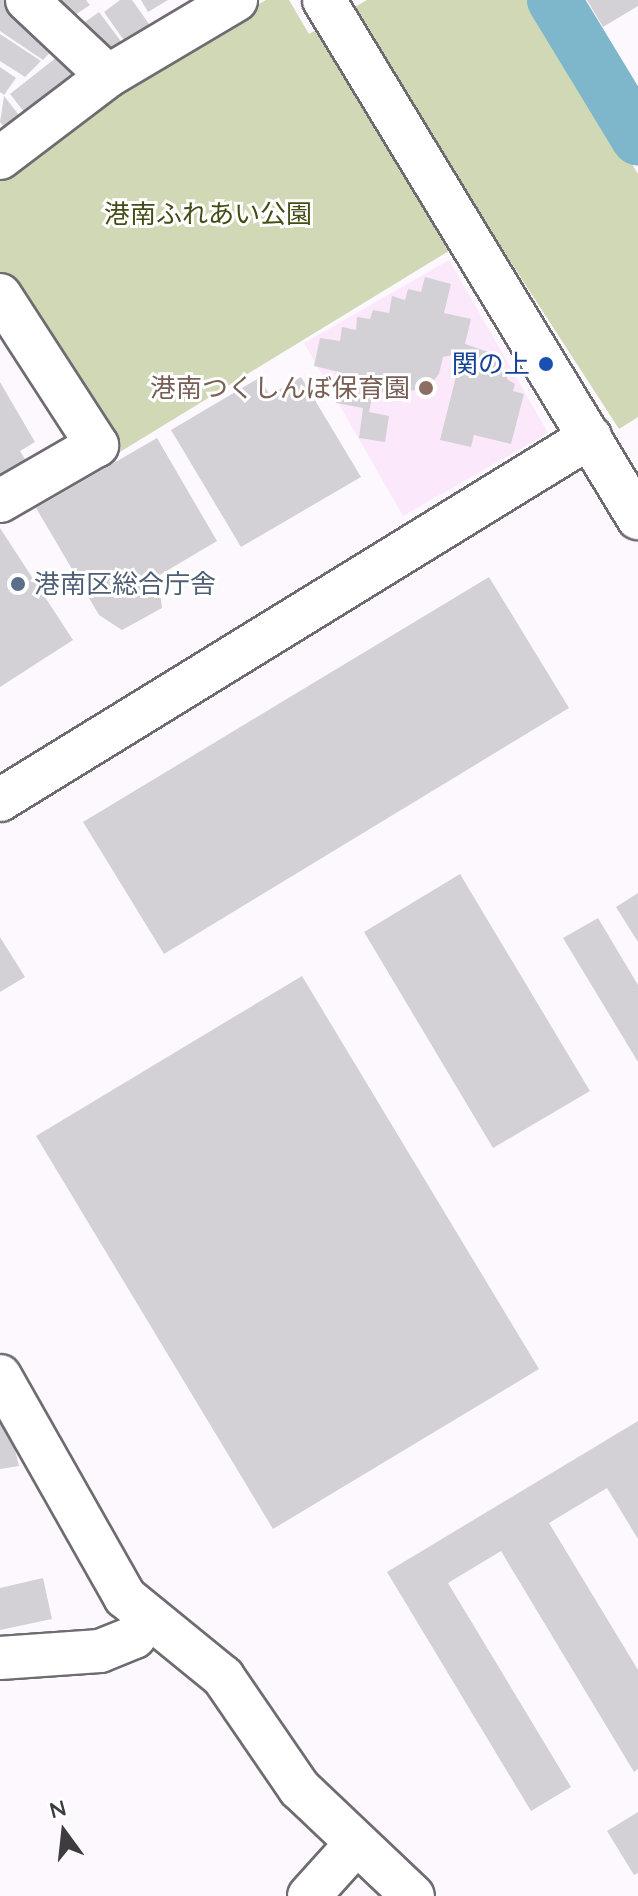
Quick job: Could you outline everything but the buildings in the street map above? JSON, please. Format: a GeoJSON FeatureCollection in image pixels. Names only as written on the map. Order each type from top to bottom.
{"type":"FeatureCollection","features":[{"type":"Feature","properties":{"kind":"street"},"geometry":{"type":"LineString","coordinates":[[27,0],[108,76]]}},
{"type":"Feature","properties":{"kind":"street"},"geometry":{"type":"LineString","coordinates":[[0,158],[108,76],[236,0]]}},
{"type":"Feature","properties":{"kind":"street"},"geometry":{"type":"LineString","coordinates":[[324,0],[638,518]]}},
{"type":"Feature","properties":{"kind":"street"},"geometry":{"type":"LineString","coordinates":[[0,295],[97,445],[0,501]]}},
{"type":"Feature","properties":{"kind":"street"},"geometry":{"type":"LineString","coordinates":[[0,800],[590,437]]}},
{"type":"Feature","properties":{"kind":"street"},"geometry":{"type":"LineString","coordinates":[[5,1393],[125,1597],[223,1677],[299,1788],[354,1846],[413,1896]]}},
{"type":"Feature","properties":{"kind":"street"},"geometry":{"type":"LineString","coordinates":[[0,1658],[100,1651],[134,1637],[150,1618]]}},
{"type":"Feature","properties":{"kind":"street"},"geometry":{"type":"LineString","coordinates":[[309,1896],[354,1846]]}},
{"type":"Feature","properties":{"kind":"shaded area","name":"港南つくしんぼ保育園"},"geometry":{"type":"Polygon","coordinates":[[[449,260],[548,433],[403,516],[304,343],[449,260]]]}},
{"type":"Feature","properties":{"kind":"green space","name":"港南ふれあい公園"},"geometry":{"type":"Polygon","coordinates":[[[266,0],[289,0],[309,34],[367,0],[533,0],[638,174],[638,417],[619,429],[488,227],[115,455],[0,274],[0,178],[118,84],[266,0]]]}},
{"type":"Feature","properties":{"kind":"waterway"},"geometry":{"type":"LineString","coordinates":[[554,0],[638,138]]}},
{"type":"Feature","properties":{"kind":"place","name":"関の上"},"geometry":{"type":"Point","coordinates":[546,364]}},
{"type":"Feature","properties":{"kind":"place","name":"港南つくしんぼ保育園"},"geometry":{"type":"Point","coordinates":[426,388]}},
{"type":"Feature","properties":{"kind":"place","name":"港南区総合庁舎"},"geometry":{"type":"Point","coordinates":[18,584]}}]}
